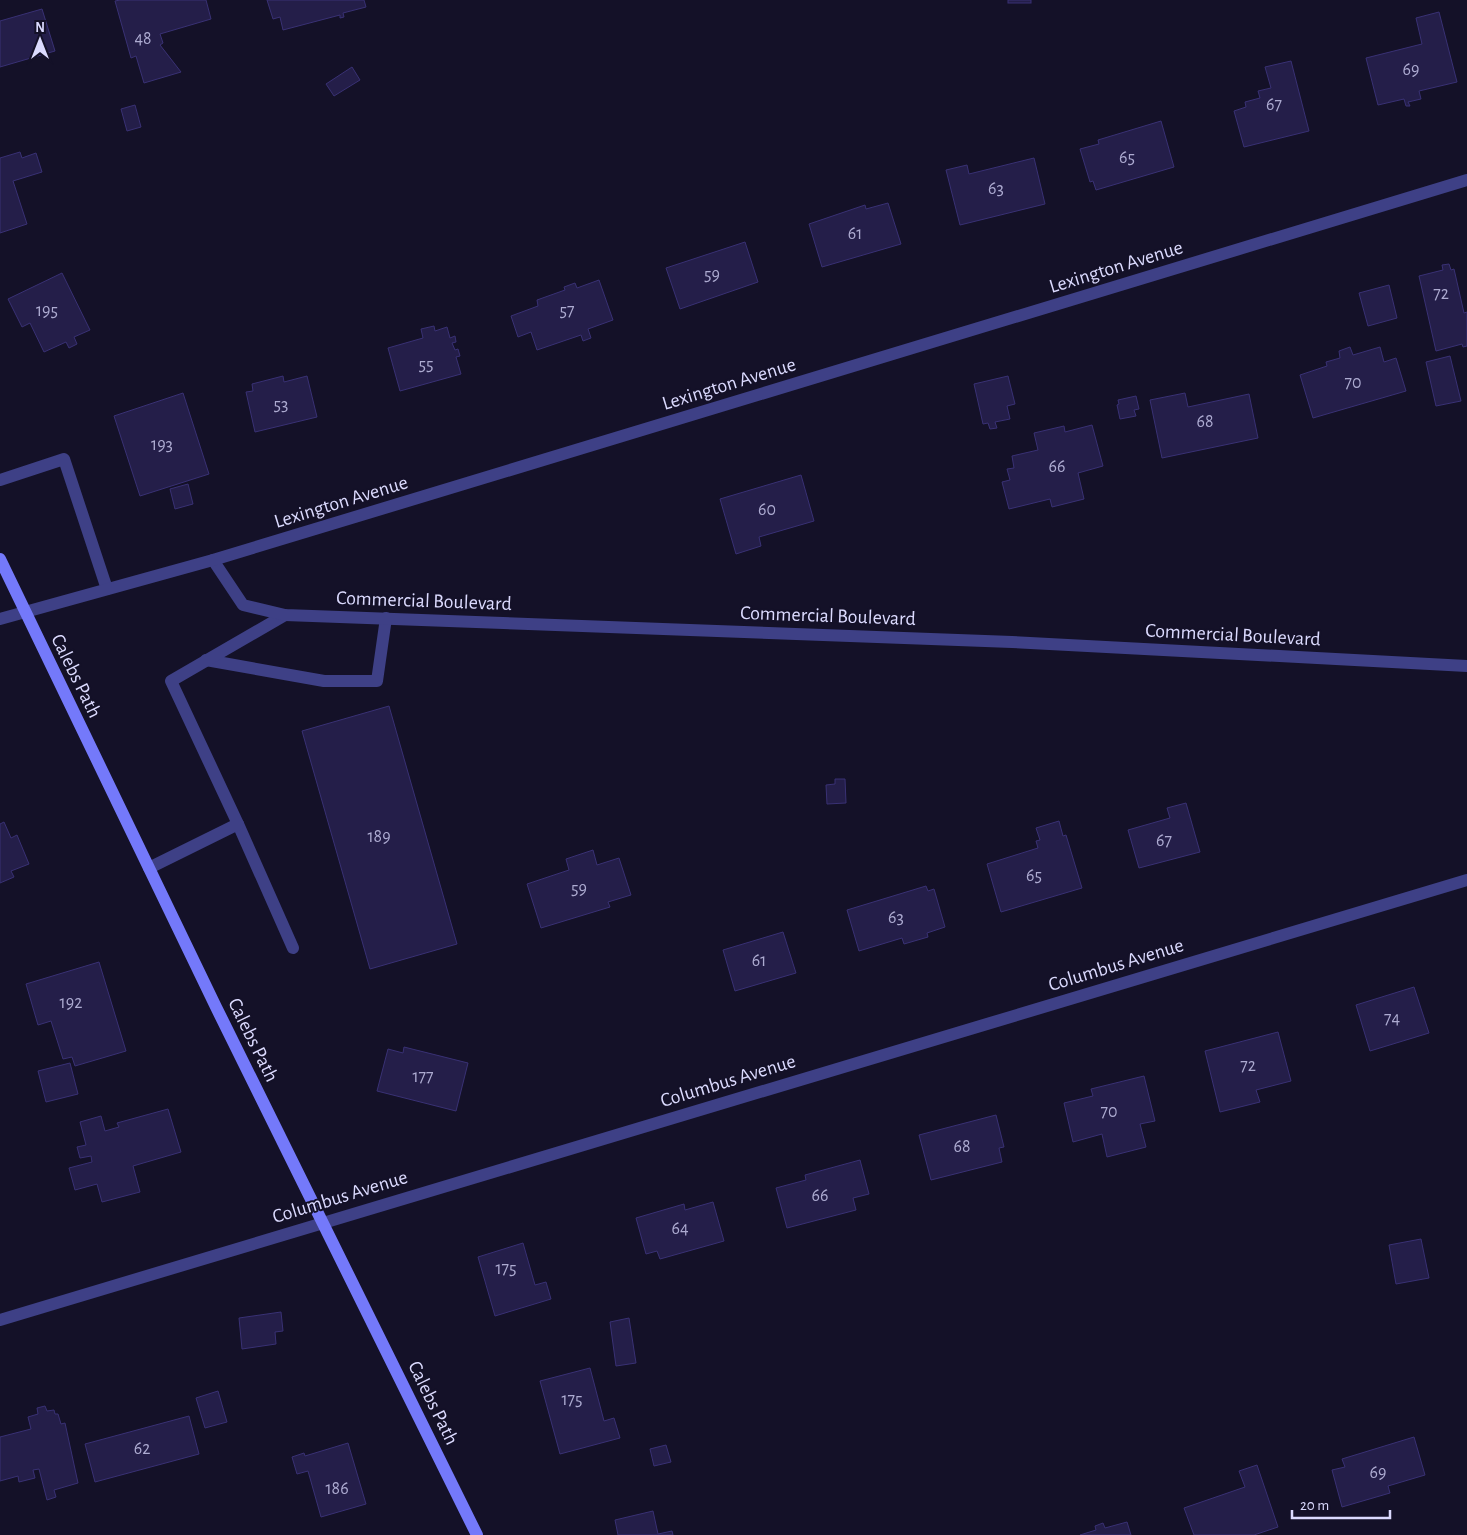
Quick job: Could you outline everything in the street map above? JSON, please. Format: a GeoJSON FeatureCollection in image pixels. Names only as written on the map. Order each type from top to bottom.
{"type":"FeatureCollection","features":[{"type":"Feature","properties":{"kind":"street","name":"Lexington Avenue"},"geometry":{"type":"LineString","coordinates":[[0,619],[213,560],[1467,180]]}},
{"type":"Feature","properties":{"kind":"street"},"geometry":{"type":"LineString","coordinates":[[0,480],[64,460],[107,589]]}},
{"type":"Feature","properties":{"kind":"street","name":"Calebs Path"},"geometry":{"type":"LineString","coordinates":[[0,559],[148,868],[478,1535]]}},
{"type":"Feature","properties":{"kind":"street","name":"Commercial Boulevard"},"geometry":{"type":"LineString","coordinates":[[213,560],[244,605],[285,615],[1012,642],[1467,666]]}},
{"type":"Feature","properties":{"kind":"street"},"geometry":{"type":"LineString","coordinates":[[285,615],[171,681],[238,824],[293,948]]}},
{"type":"Feature","properties":{"kind":"street"},"geometry":{"type":"LineString","coordinates":[[206,660],[324,681],[378,681],[386,618]]}},
{"type":"Feature","properties":{"kind":"street"},"geometry":{"type":"LineString","coordinates":[[148,868],[238,824]]}},
{"type":"Feature","properties":{"kind":"street","name":"Columbus Avenue"},"geometry":{"type":"LineString","coordinates":[[0,1320],[1467,880]]}},
{"type":"Feature","properties":{"kind":"building"},"geometry":{"type":"Polygon","coordinates":[[[206,0],[211,19],[160,34],[163,43],[160,45],[181,72],[144,83],[136,56],[131,58],[115,1],[206,0]]]}},
{"type":"Feature","properties":{"kind":"building"},"geometry":{"type":"Polygon","coordinates":[[[267,0],[364,0],[366,7],[343,13],[344,17],[340,18],[340,15],[283,30],[280,17],[273,19],[267,0]]]}},
{"type":"Feature","properties":{"kind":"building"},"geometry":{"type":"Polygon","coordinates":[[[1008,0],[1031,0],[1031,3],[1008,3],[1008,0]]]}},
{"type":"Feature","properties":{"kind":"building"},"geometry":{"type":"Polygon","coordinates":[[[42,9],[55,51],[0,67],[0,21],[42,9]]]}},
{"type":"Feature","properties":{"kind":"building"},"geometry":{"type":"Polygon","coordinates":[[[1439,12],[1457,82],[1419,91],[1421,99],[1408,102],[1410,106],[1406,106],[1404,99],[1378,105],[1366,58],[1422,44],[1416,18],[1439,12]]]}},
{"type":"Feature","properties":{"kind":"building"},"geometry":{"type":"Polygon","coordinates":[[[1291,61],[1309,131],[1244,147],[1234,111],[1246,107],[1245,102],[1260,98],[1258,91],[1271,88],[1265,67],[1291,61]]]}},
{"type":"Feature","properties":{"kind":"building"},"geometry":{"type":"Polygon","coordinates":[[[352,67],[360,80],[334,96],[326,84],[352,67]]]}},
{"type":"Feature","properties":{"kind":"building"},"geometry":{"type":"Polygon","coordinates":[[[135,105],[141,127],[127,131],[121,109],[135,105]]]}},
{"type":"Feature","properties":{"kind":"building"},"geometry":{"type":"Polygon","coordinates":[[[1161,121],[1174,167],[1096,190],[1093,181],[1090,182],[1080,149],[1099,144],[1098,140],[1161,121]]]}},
{"type":"Feature","properties":{"kind":"building"},"geometry":{"type":"Polygon","coordinates":[[[20,152],[22,158],[36,153],[42,172],[13,181],[27,224],[0,233],[0,158],[20,152]]]}},
{"type":"Feature","properties":{"kind":"building"},"geometry":{"type":"Polygon","coordinates":[[[1034,158],[1045,204],[960,225],[946,170],[967,165],[969,174],[1034,158]]]}},
{"type":"Feature","properties":{"kind":"building"},"geometry":{"type":"Polygon","coordinates":[[[888,203],[901,244],[822,267],[809,224],[865,205],[866,209],[888,203]]]}},
{"type":"Feature","properties":{"kind":"building"},"geometry":{"type":"Polygon","coordinates":[[[745,242],[758,282],[680,309],[666,268],[745,242]]]}},
{"type":"Feature","properties":{"kind":"building"},"geometry":{"type":"Polygon","coordinates":[[[1449,264],[1451,270],[1454,269],[1464,313],[1467,312],[1467,346],[1463,347],[1462,344],[1436,351],[1419,276],[1443,270],[1442,265],[1449,264]]]}},
{"type":"Feature","properties":{"kind":"building"},"geometry":{"type":"Polygon","coordinates":[[[62,273],[90,330],[74,337],[77,344],[69,348],[66,342],[44,352],[30,323],[22,327],[8,299],[62,273]]]}},
{"type":"Feature","properties":{"kind":"building"},"geometry":{"type":"Polygon","coordinates":[[[599,280],[613,320],[588,329],[591,338],[583,341],[581,335],[537,350],[531,332],[518,337],[511,316],[538,306],[537,300],[565,290],[564,287],[575,283],[577,288],[599,280]]]}},
{"type":"Feature","properties":{"kind":"building"},"geometry":{"type":"Polygon","coordinates":[[[1389,285],[1397,318],[1368,326],[1359,293],[1389,285]]]}},
{"type":"Feature","properties":{"kind":"building"},"geometry":{"type":"Polygon","coordinates":[[[434,326],[435,331],[447,327],[450,338],[455,336],[456,342],[452,343],[455,350],[458,349],[460,356],[456,357],[461,374],[400,391],[388,348],[423,338],[421,329],[434,326]]]}},
{"type":"Feature","properties":{"kind":"building"},"geometry":{"type":"Polygon","coordinates":[[[1350,347],[1353,355],[1380,347],[1384,362],[1396,358],[1406,391],[1313,418],[1300,375],[1327,366],[1326,362],[1340,358],[1339,351],[1350,347]]]}},
{"type":"Feature","properties":{"kind":"building"},"geometry":{"type":"Polygon","coordinates":[[[1450,356],[1461,401],[1436,406],[1426,362],[1450,356]]]}},
{"type":"Feature","properties":{"kind":"building"},"geometry":{"type":"Polygon","coordinates":[[[283,376],[284,382],[307,376],[317,417],[255,432],[246,392],[253,391],[252,384],[283,376]]]}},
{"type":"Feature","properties":{"kind":"building"},"geometry":{"type":"Polygon","coordinates":[[[1008,376],[1015,404],[1007,406],[1010,419],[995,422],[997,428],[990,429],[988,423],[983,424],[974,384],[1008,376]]]}},
{"type":"Feature","properties":{"kind":"building"},"geometry":{"type":"Polygon","coordinates":[[[183,393],[209,474],[140,496],[114,416],[183,393]]]}},
{"type":"Feature","properties":{"kind":"building"},"geometry":{"type":"Polygon","coordinates":[[[1185,393],[1188,407],[1249,394],[1258,438],[1162,458],[1150,400],[1185,393]]]}},
{"type":"Feature","properties":{"kind":"building"},"geometry":{"type":"Polygon","coordinates":[[[1136,396],[1139,409],[1134,410],[1136,416],[1120,419],[1117,405],[1119,404],[1118,400],[1136,396]]]}},
{"type":"Feature","properties":{"kind":"building"},"geometry":{"type":"Polygon","coordinates":[[[1092,425],[1103,466],[1078,473],[1084,499],[1052,507],[1050,499],[1009,509],[1002,482],[1010,480],[1007,469],[1014,468],[1012,456],[1038,450],[1034,433],[1064,426],[1065,432],[1092,425]]]}},
{"type":"Feature","properties":{"kind":"building"},"geometry":{"type":"Polygon","coordinates":[[[801,475],[814,521],[759,537],[761,546],[736,554],[720,499],[801,475]]]}},
{"type":"Feature","properties":{"kind":"building"},"geometry":{"type":"Polygon","coordinates":[[[188,484],[193,504],[175,509],[170,489],[188,484]]]}},
{"type":"Feature","properties":{"kind":"building"},"geometry":{"type":"Polygon","coordinates":[[[389,706],[457,944],[370,969],[302,731],[389,706]]]}},
{"type":"Feature","properties":{"kind":"building"},"geometry":{"type":"Polygon","coordinates":[[[835,779],[845,779],[846,803],[827,804],[826,785],[835,784],[835,779]]]}},
{"type":"Feature","properties":{"kind":"building"},"geometry":{"type":"Polygon","coordinates":[[[1186,803],[1200,852],[1139,868],[1128,830],[1170,818],[1167,808],[1186,803]]]}},
{"type":"Feature","properties":{"kind":"building"},"geometry":{"type":"Polygon","coordinates":[[[1059,821],[1063,836],[1066,835],[1082,888],[1001,912],[987,864],[1038,848],[1036,841],[1040,840],[1036,828],[1059,821]]]}},
{"type":"Feature","properties":{"kind":"building"},"geometry":{"type":"Polygon","coordinates":[[[4,822],[11,838],[17,835],[29,864],[11,871],[14,877],[0,883],[0,824],[4,822]]]}},
{"type":"Feature","properties":{"kind":"building"},"geometry":{"type":"Polygon","coordinates":[[[593,850],[597,865],[619,858],[631,895],[608,902],[610,907],[541,928],[527,884],[569,870],[566,859],[593,850]]]}},
{"type":"Feature","properties":{"kind":"building"},"geometry":{"type":"Polygon","coordinates":[[[926,886],[928,891],[934,889],[945,927],[927,933],[928,937],[904,944],[902,938],[859,951],[847,910],[926,886]]]}},
{"type":"Feature","properties":{"kind":"building"},"geometry":{"type":"Polygon","coordinates":[[[783,932],[796,973],[735,991],[723,950],[783,932]]]}},
{"type":"Feature","properties":{"kind":"building"},"geometry":{"type":"Polygon","coordinates":[[[99,962],[126,1051],[75,1066],[72,1057],[63,1059],[51,1021],[38,1025],[26,984],[99,962]]]}},
{"type":"Feature","properties":{"kind":"building"},"geometry":{"type":"Polygon","coordinates":[[[1414,987],[1429,1033],[1370,1051],[1356,1005],[1414,987]]]}},
{"type":"Feature","properties":{"kind":"building"},"geometry":{"type":"Polygon","coordinates":[[[1278,1032],[1291,1081],[1256,1090],[1260,1102],[1220,1112],[1205,1051],[1278,1032]]]}},
{"type":"Feature","properties":{"kind":"building"},"geometry":{"type":"Polygon","coordinates":[[[404,1047],[468,1063],[456,1111],[377,1091],[388,1049],[403,1053],[404,1047]]]}},
{"type":"Feature","properties":{"kind":"building"},"geometry":{"type":"Polygon","coordinates":[[[70,1063],[78,1094],[46,1102],[38,1071],[70,1063]]]}},
{"type":"Feature","properties":{"kind":"building"},"geometry":{"type":"Polygon","coordinates":[[[1144,1076],[1155,1121],[1140,1124],[1146,1147],[1107,1157],[1102,1134],[1073,1142],[1064,1103],[1093,1096],[1091,1089],[1144,1076]]]}},
{"type":"Feature","properties":{"kind":"building"},"geometry":{"type":"Polygon","coordinates":[[[168,1109],[181,1152],[133,1166],[140,1192],[102,1202],[97,1184],[75,1190],[69,1168],[92,1162],[91,1156],[80,1158],[77,1147],[86,1145],[80,1122],[101,1116],[105,1131],[119,1127],[117,1123],[168,1109]]]}},
{"type":"Feature","properties":{"kind":"building"},"geometry":{"type":"Polygon","coordinates":[[[996,1115],[1004,1147],[999,1148],[1002,1162],[931,1180],[919,1135],[996,1115]]]}},
{"type":"Feature","properties":{"kind":"building"},"geometry":{"type":"Polygon","coordinates":[[[860,1160],[869,1194],[853,1198],[856,1210],[787,1228],[776,1188],[806,1180],[805,1175],[860,1160]]]}},
{"type":"Feature","properties":{"kind":"building"},"geometry":{"type":"Polygon","coordinates":[[[713,1202],[724,1241],[660,1259],[657,1251],[646,1254],[636,1218],[684,1204],[685,1210],[713,1202]]]}},
{"type":"Feature","properties":{"kind":"building"},"geometry":{"type":"Polygon","coordinates":[[[1421,1239],[1429,1278],[1396,1284],[1389,1245],[1421,1239]]]}},
{"type":"Feature","properties":{"kind":"building"},"geometry":{"type":"Polygon","coordinates":[[[523,1243],[535,1285],[546,1282],[551,1299],[495,1316],[478,1257],[523,1243]]]}},
{"type":"Feature","properties":{"kind":"building"},"geometry":{"type":"Polygon","coordinates":[[[281,1312],[283,1331],[275,1332],[276,1344],[242,1349],[239,1318],[281,1312]]]}},
{"type":"Feature","properties":{"kind":"building"},"geometry":{"type":"Polygon","coordinates":[[[629,1318],[636,1363],[616,1366],[610,1322],[629,1318]]]}},
{"type":"Feature","properties":{"kind":"building"},"geometry":{"type":"Polygon","coordinates":[[[590,1368],[604,1421],[614,1418],[620,1438],[560,1454],[540,1381],[590,1368]]]}},
{"type":"Feature","properties":{"kind":"building"},"geometry":{"type":"Polygon","coordinates":[[[218,1391],[227,1422],[205,1428],[196,1398],[218,1391]]]}},
{"type":"Feature","properties":{"kind":"building"},"geometry":{"type":"Polygon","coordinates":[[[45,1406],[47,1411],[54,1410],[55,1414],[58,1414],[61,1424],[65,1423],[78,1483],[54,1490],[56,1497],[47,1500],[39,1469],[33,1470],[35,1478],[19,1482],[18,1476],[0,1481],[0,1437],[31,1429],[28,1417],[38,1414],[37,1408],[45,1406]]]}},
{"type":"Feature","properties":{"kind":"building"},"geometry":{"type":"Polygon","coordinates":[[[189,1416],[199,1454],[95,1482],[85,1444],[189,1416]]]}},
{"type":"Feature","properties":{"kind":"building"},"geometry":{"type":"Polygon","coordinates":[[[1414,1437],[1425,1475],[1388,1486],[1390,1493],[1342,1507],[1332,1470],[1345,1467],[1342,1459],[1414,1437]]]}},
{"type":"Feature","properties":{"kind":"building"},"geometry":{"type":"Polygon","coordinates":[[[348,1443],[366,1504],[321,1517],[308,1471],[297,1474],[292,1457],[304,1453],[305,1456],[348,1443]]]}},
{"type":"Feature","properties":{"kind":"building"},"geometry":{"type":"Polygon","coordinates":[[[666,1445],[671,1462],[654,1466],[650,1449],[666,1445]]]}},
{"type":"Feature","properties":{"kind":"building"},"geometry":{"type":"Polygon","coordinates":[[[1257,1465],[1278,1527],[1254,1535],[1194,1535],[1184,1508],[1245,1487],[1239,1471],[1257,1465]]]}},
{"type":"Feature","properties":{"kind":"building"},"geometry":{"type":"Polygon","coordinates":[[[653,1511],[658,1534],[672,1531],[673,1535],[618,1535],[615,1520],[653,1511]]]}},
{"type":"Feature","properties":{"kind":"building"},"geometry":{"type":"Polygon","coordinates":[[[1127,1522],[1131,1535],[1080,1535],[1096,1530],[1095,1526],[1103,1523],[1105,1528],[1127,1522]]]}}]}
